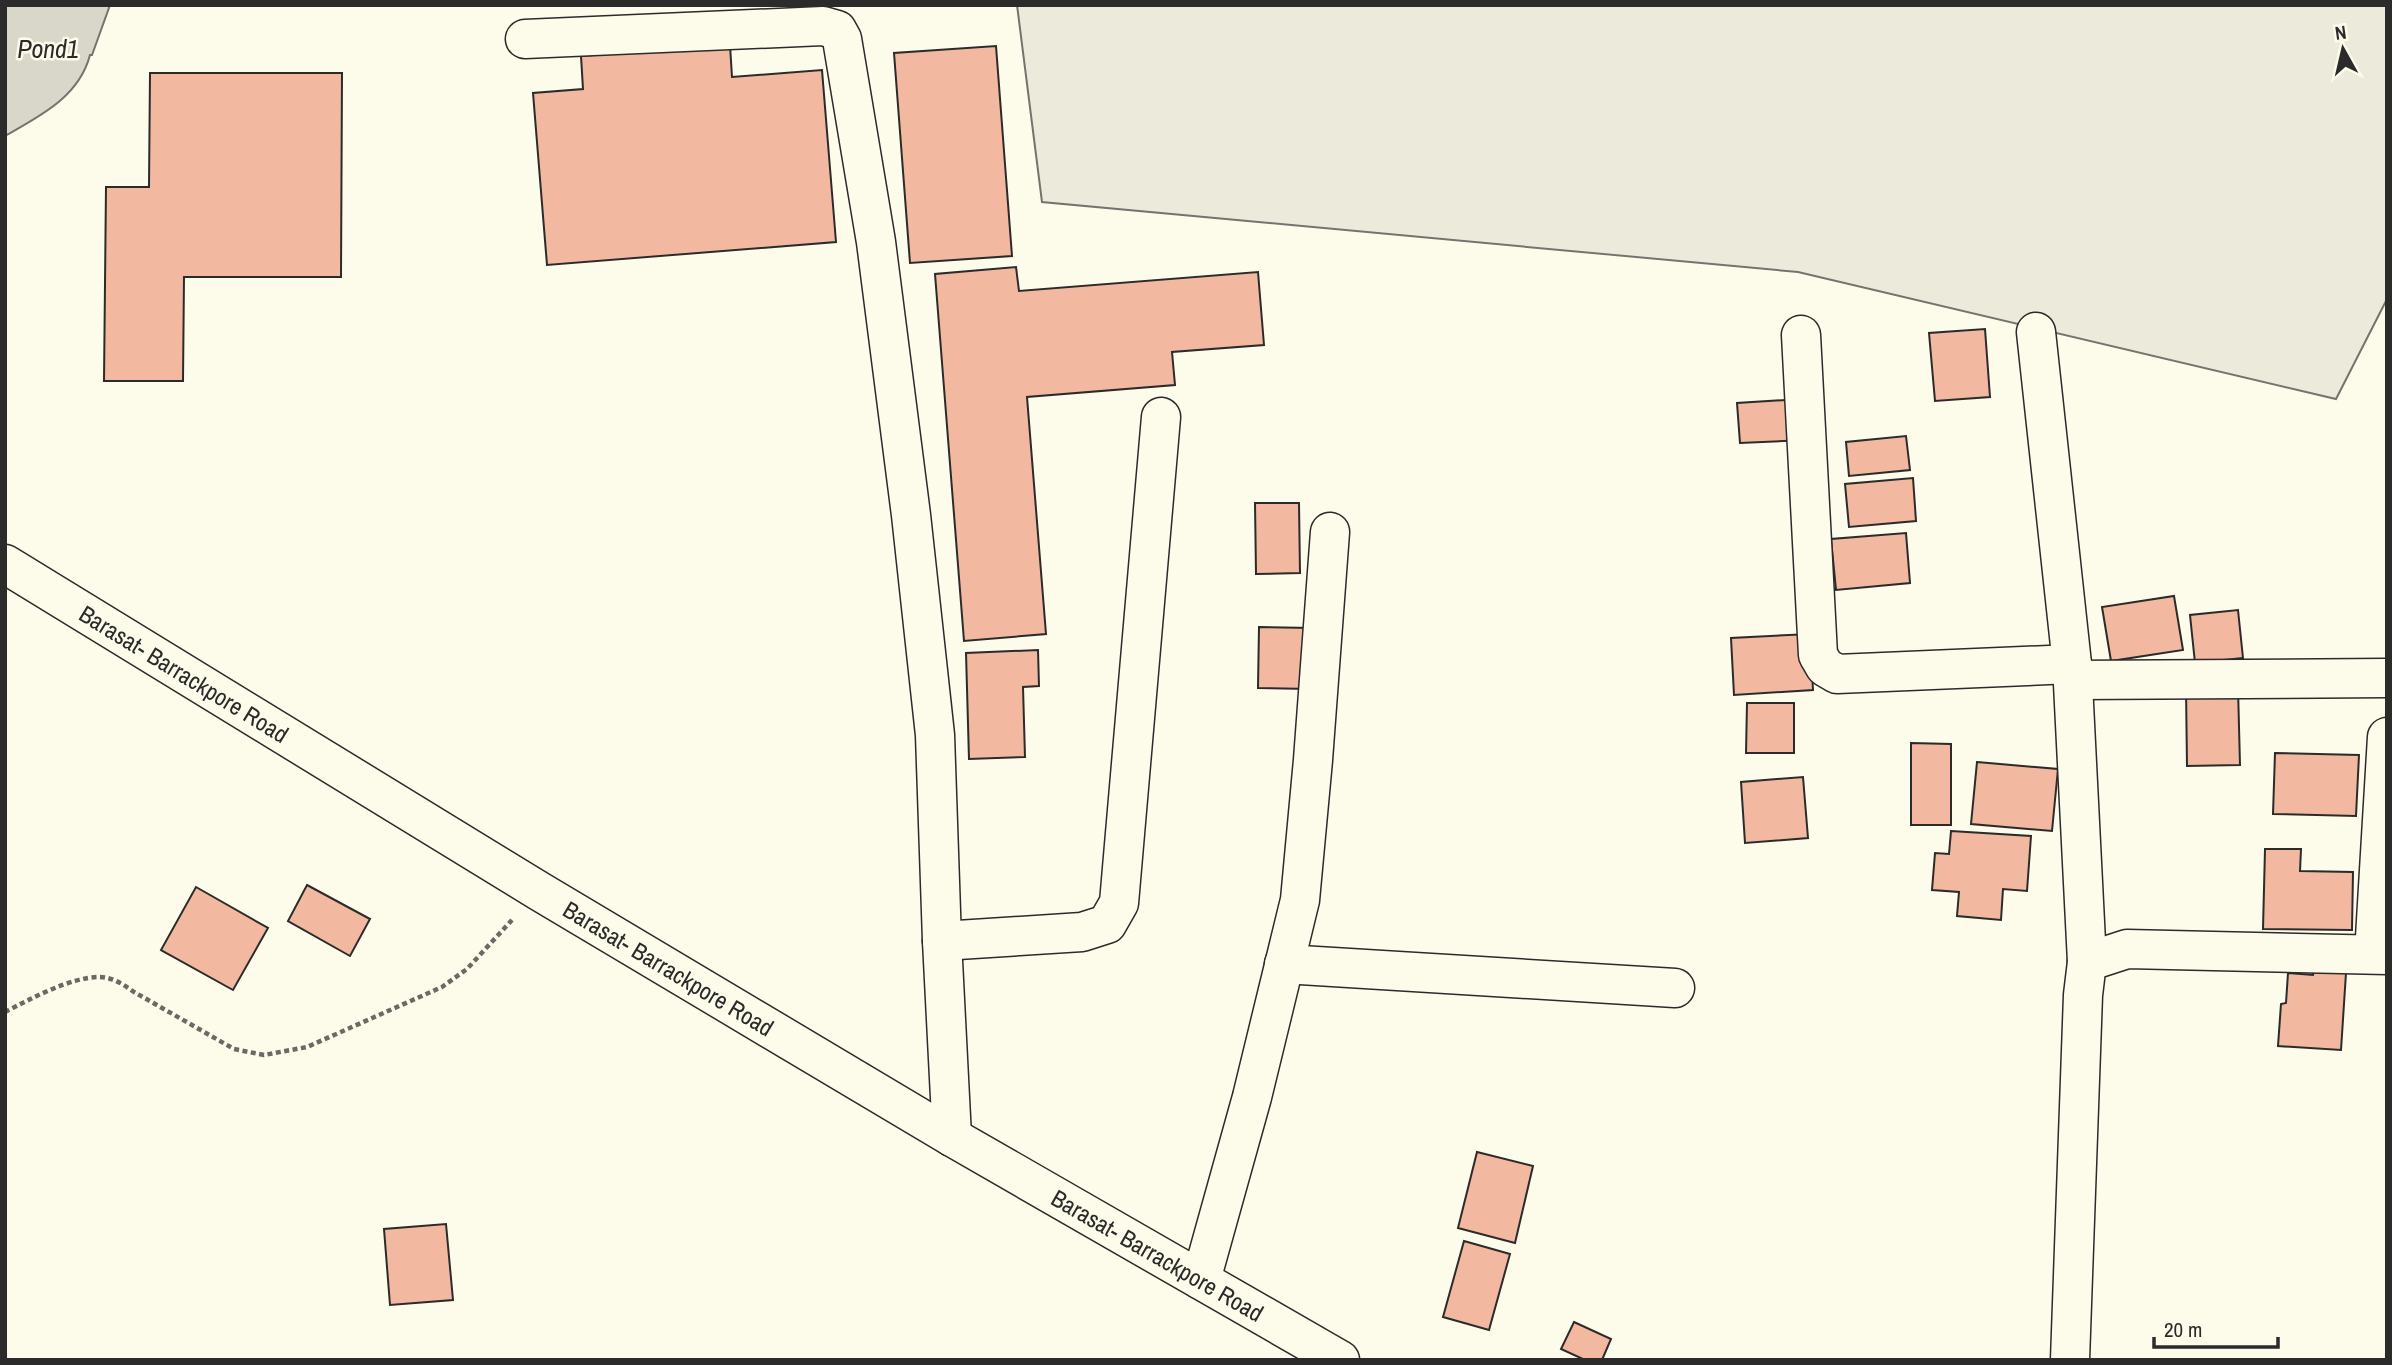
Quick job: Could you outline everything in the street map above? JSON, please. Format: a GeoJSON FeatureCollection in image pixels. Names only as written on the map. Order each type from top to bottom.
{"type":"FeatureCollection","features":[{"type":"Feature","properties":{"kind":"street"},"geometry":{"type":"LineString","coordinates":[[524,38],[823,26],[837,30],[840,35],[876,242],[912,527],[934,735],[952,1137]]}},
{"type":"Feature","properties":{"kind":"street"},"geometry":{"type":"LineString","coordinates":[[2036,332],[2072,672],[2087,962],[2082,1019],[2070,1360]]}},
{"type":"Feature","properties":{"kind":"street"},"geometry":{"type":"LineString","coordinates":[[1801,335],[1818,655],[1825,667],[1837,674],[2072,672],[2387,678]]}},
{"type":"Feature","properties":{"kind":"street"},"geometry":{"type":"LineString","coordinates":[[942,941],[1082,932],[1107,924],[1119,903],[1161,417]]}},
{"type":"Feature","properties":{"kind":"street"},"geometry":{"type":"LineString","coordinates":[[1201,1280],[1252,1097],[1300,900],[1330,532]]}},
{"type":"Feature","properties":{"kind":"street","name":"Barasat- Barrackpore Road"},"geometry":{"type":"LineString","coordinates":[[5,564],[539,891],[952,1137],[1340,1360]]}},
{"type":"Feature","properties":{"kind":"street"},"geometry":{"type":"LineString","coordinates":[[2087,962],[2127,949],[2380,954],[2387,737]]}},
{"type":"Feature","properties":{"kind":"street"},"geometry":{"type":"LineString","coordinates":[[1284,964],[1675,988]]}},
{"type":"Feature","properties":{"kind":"path"},"geometry":{"type":"LineString","coordinates":[[5,1012],[73,982],[100,977],[120,982],[234,1049],[264,1055],[306,1047],[442,987],[467,968],[539,891]]}},
{"type":"Feature","properties":{"kind":"shaded area"},"geometry":{"type":"Polygon","coordinates":[[[1017,5],[2386,5],[2387,299],[2336,399],[1798,272],[1042,202],[1017,5]]]}},
{"type":"Feature","properties":{"kind":"water","name":"Pond1"},"geometry":{"type":"Polygon","coordinates":[[[5,5],[110,5],[92,55],[77,83],[56,104],[5,136],[5,5]]]}},
{"type":"Feature","properties":{"kind":"building"},"geometry":{"type":"Polygon","coordinates":[[[730,45],[732,77],[822,70],[836,242],[547,265],[533,93],[583,89],[581,56],[730,45]]]}},
{"type":"Feature","properties":{"kind":"building"},"geometry":{"type":"Polygon","coordinates":[[[996,46],[1012,256],[910,263],[894,53],[996,46]]]}},
{"type":"Feature","properties":{"kind":"building"},"geometry":{"type":"Polygon","coordinates":[[[150,73],[342,73],[341,277],[184,277],[183,381],[104,381],[106,187],[149,187],[150,73]]]}},
{"type":"Feature","properties":{"kind":"building"},"geometry":{"type":"Polygon","coordinates":[[[1016,267],[1019,291],[1258,272],[1264,345],[1172,352],[1175,385],[1027,397],[1046,634],[964,641],[935,274],[1016,267]]]}},
{"type":"Feature","properties":{"kind":"building"},"geometry":{"type":"Polygon","coordinates":[[[1985,329],[1990,397],[1935,401],[1929,333],[1985,329]]]}},
{"type":"Feature","properties":{"kind":"building"},"geometry":{"type":"Polygon","coordinates":[[[1802,399],[1805,440],[1740,443],[1737,403],[1802,399]]]}},
{"type":"Feature","properties":{"kind":"building"},"geometry":{"type":"Polygon","coordinates":[[[1906,436],[1910,470],[1849,476],[1846,442],[1906,436]]]}},
{"type":"Feature","properties":{"kind":"building"},"geometry":{"type":"Polygon","coordinates":[[[1913,478],[1916,521],[1849,527],[1845,484],[1913,478]]]}},
{"type":"Feature","properties":{"kind":"building"},"geometry":{"type":"Polygon","coordinates":[[[1255,503],[1299,503],[1300,573],[1256,574],[1255,503]]]}},
{"type":"Feature","properties":{"kind":"building"},"geometry":{"type":"Polygon","coordinates":[[[1906,533],[1910,583],[1836,590],[1831,539],[1906,533]]]}},
{"type":"Feature","properties":{"kind":"building"},"geometry":{"type":"Polygon","coordinates":[[[2174,596],[2183,650],[2111,661],[2102,607],[2174,596]]]}},
{"type":"Feature","properties":{"kind":"building"},"geometry":{"type":"Polygon","coordinates":[[[2238,610],[2243,658],[2195,663],[2190,615],[2238,610]]]}},
{"type":"Feature","properties":{"kind":"building"},"geometry":{"type":"Polygon","coordinates":[[[1259,627],[1312,628],[1311,689],[1258,688],[1259,627]]]}},
{"type":"Feature","properties":{"kind":"building"},"geometry":{"type":"Polygon","coordinates":[[[1810,634],[1813,690],[1734,695],[1731,638],[1810,634]]]}},
{"type":"Feature","properties":{"kind":"building"},"geometry":{"type":"Polygon","coordinates":[[[1038,650],[1039,686],[1023,687],[1025,757],[969,759],[966,653],[1038,650]]]}},
{"type":"Feature","properties":{"kind":"building"},"geometry":{"type":"Polygon","coordinates":[[[2238,688],[2240,765],[2187,766],[2186,689],[2238,688]]]}},
{"type":"Feature","properties":{"kind":"building"},"geometry":{"type":"Polygon","coordinates":[[[1747,703],[1794,703],[1794,753],[1746,753],[1747,703]]]}},
{"type":"Feature","properties":{"kind":"building"},"geometry":{"type":"Polygon","coordinates":[[[1911,743],[1951,744],[1951,825],[1911,825],[1911,743]]]}},
{"type":"Feature","properties":{"kind":"building"},"geometry":{"type":"Polygon","coordinates":[[[2275,753],[2359,755],[2356,816],[2273,814],[2275,753]]]}},
{"type":"Feature","properties":{"kind":"building"},"geometry":{"type":"Polygon","coordinates":[[[1977,762],[2058,769],[2052,831],[1971,824],[1977,762]]]}},
{"type":"Feature","properties":{"kind":"building"},"geometry":{"type":"Polygon","coordinates":[[[1803,777],[1808,838],[1745,843],[1741,782],[1803,777]]]}},
{"type":"Feature","properties":{"kind":"building"},"geometry":{"type":"Polygon","coordinates":[[[1951,831],[2031,836],[2027,891],[2003,889],[2001,920],[1957,916],[1959,892],[1932,890],[1935,853],[1949,854],[1951,831]]]}},
{"type":"Feature","properties":{"kind":"building"},"geometry":{"type":"Polygon","coordinates":[[[2265,849],[2301,849],[2300,871],[2353,872],[2352,930],[2263,929],[2265,849]]]}},
{"type":"Feature","properties":{"kind":"building"},"geometry":{"type":"Polygon","coordinates":[[[307,885],[370,919],[350,956],[288,921],[307,885]]]}},
{"type":"Feature","properties":{"kind":"building"},"geometry":{"type":"Polygon","coordinates":[[[196,887],[268,928],[233,990],[161,950],[196,887]]]}},
{"type":"Feature","properties":{"kind":"building"},"geometry":{"type":"Polygon","coordinates":[[[2314,970],[2346,973],[2341,1050],[2278,1046],[2281,1004],[2286,1003],[2288,973],[2313,975],[2314,970]]]}},
{"type":"Feature","properties":{"kind":"building"},"geometry":{"type":"Polygon","coordinates":[[[1477,1152],[1533,1166],[1515,1243],[1458,1228],[1477,1152]]]}},
{"type":"Feature","properties":{"kind":"building"},"geometry":{"type":"Polygon","coordinates":[[[446,1224],[453,1300],[390,1305],[384,1229],[446,1224]]]}},
{"type":"Feature","properties":{"kind":"building"},"geometry":{"type":"Polygon","coordinates":[[[1464,1241],[1510,1254],[1489,1330],[1443,1317],[1464,1241]]]}},
{"type":"Feature","properties":{"kind":"building"},"geometry":{"type":"Polygon","coordinates":[[[1574,1322],[1611,1339],[1602,1360],[1585,1360],[1561,1349],[1574,1322]]]}}]}
